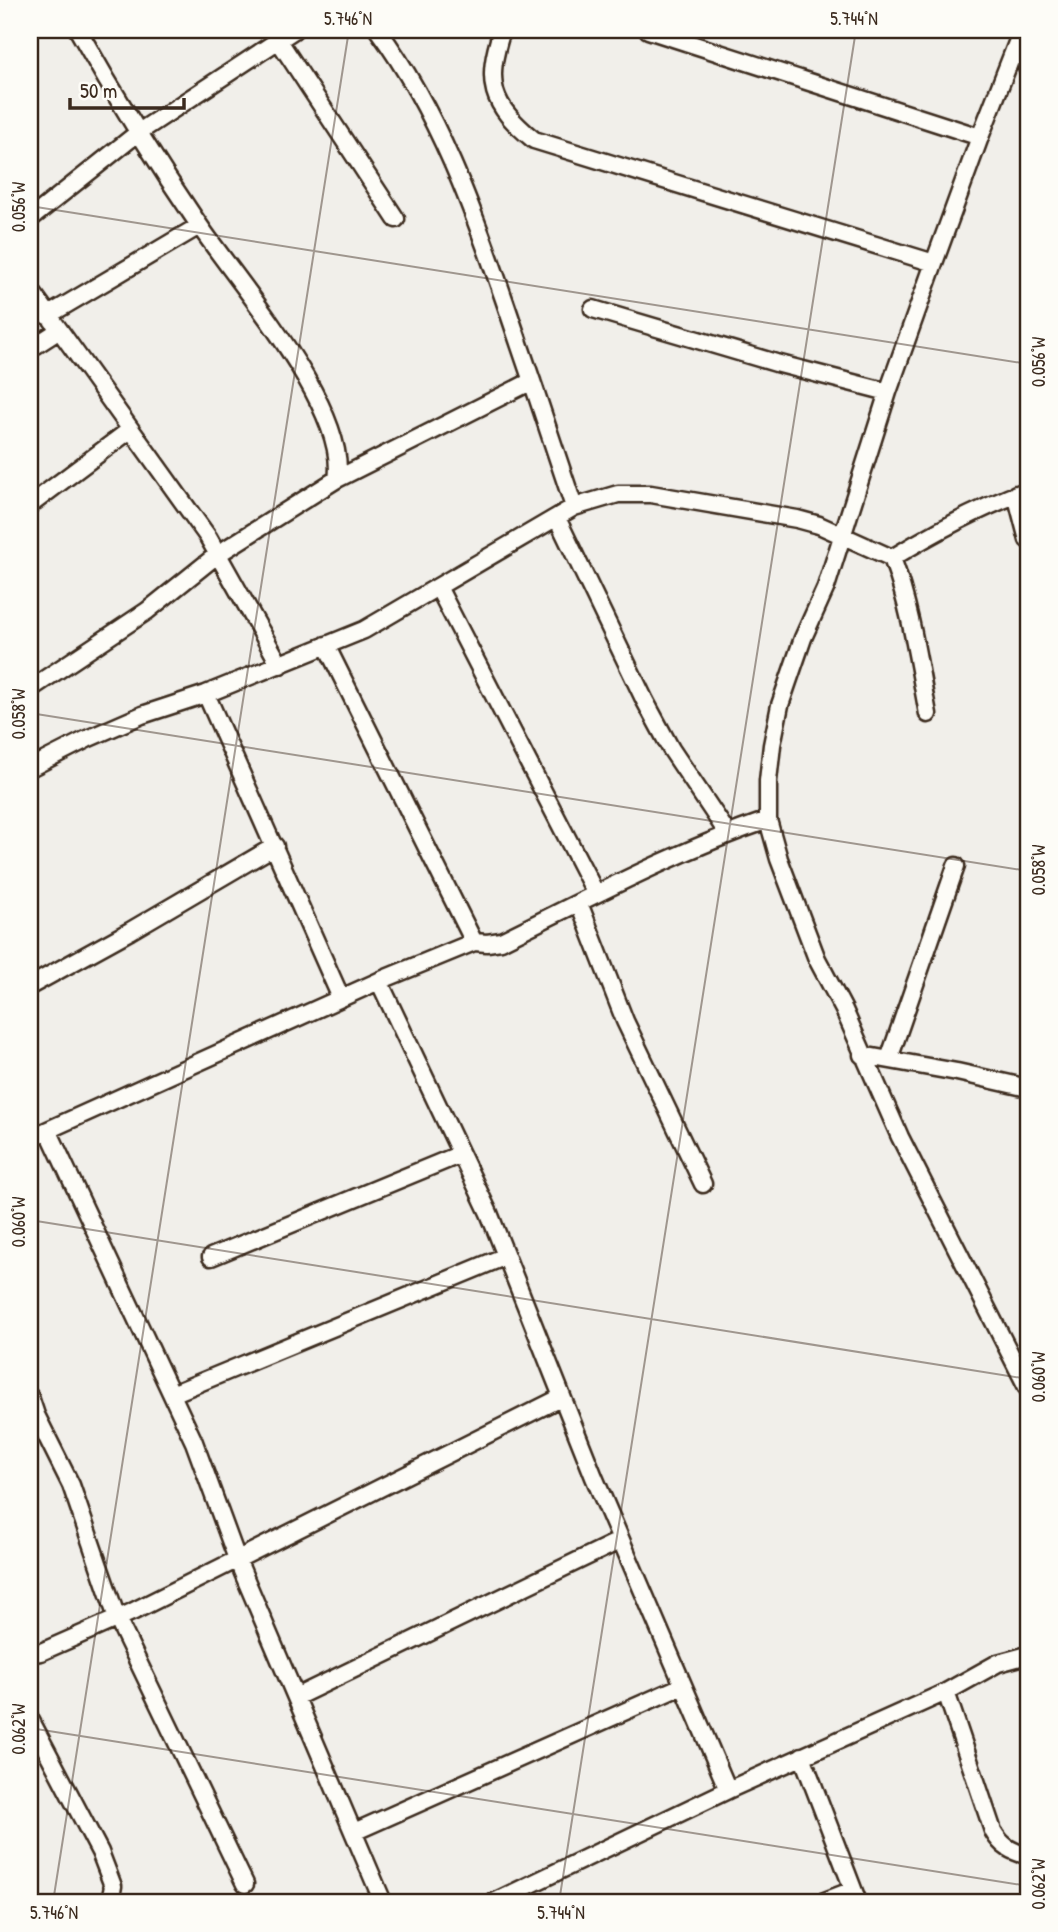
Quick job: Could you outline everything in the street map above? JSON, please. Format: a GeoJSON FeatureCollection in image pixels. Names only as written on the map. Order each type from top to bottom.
{"type":"FeatureCollection","features":[{"type":"Feature","properties":{"kind":"street"},"geometry":{"type":"LineString","coordinates":[[78,30],[199,226],[293,360],[322,411],[338,454],[337,479]]}},
{"type":"Feature","properties":{"kind":"street"},"geometry":{"type":"LineString","coordinates":[[30,219],[139,132],[294,30]]}},
{"type":"Feature","properties":{"kind":"street"},"geometry":{"type":"LineString","coordinates":[[502,30],[493,57],[492,85],[506,113],[534,140],[934,263]]}},
{"type":"Feature","properties":{"kind":"street"},"geometry":{"type":"LineString","coordinates":[[648,30],[979,137]]}},
{"type":"Feature","properties":{"kind":"street"},"geometry":{"type":"LineString","coordinates":[[381,31],[434,121],[484,242],[575,507]]}},
{"type":"Feature","properties":{"kind":"street"},"geometry":{"type":"LineString","coordinates":[[1021,34],[979,137],[888,392],[826,587],[803,638],[780,705],[768,781],[768,820],[779,859],[817,959],[844,1010],[900,1137],[1028,1390]]}},
{"type":"Feature","properties":{"kind":"street"},"geometry":{"type":"LineString","coordinates":[[1021,34],[1028,70]]}},
{"type":"Feature","properties":{"kind":"street"},"geometry":{"type":"LineString","coordinates":[[278,41],[396,219]]}},
{"type":"Feature","properties":{"kind":"street"},"geometry":{"type":"LineString","coordinates":[[47,316],[199,226]]}},
{"type":"Feature","properties":{"kind":"street"},"geometry":{"type":"LineString","coordinates":[[30,289],[208,537],[280,665]]}},
{"type":"Feature","properties":{"kind":"street"},"geometry":{"type":"LineString","coordinates":[[593,309],[776,363],[888,392]]}},
{"type":"Feature","properties":{"kind":"street"},"geometry":{"type":"LineString","coordinates":[[30,349],[58,331]]}},
{"type":"Feature","properties":{"kind":"street"},"geometry":{"type":"LineString","coordinates":[[30,689],[147,611],[218,554],[337,479],[532,381]]}},
{"type":"Feature","properties":{"kind":"street"},"geometry":{"type":"LineString","coordinates":[[30,505],[130,430]]}},
{"type":"Feature","properties":{"kind":"street"},"geometry":{"type":"LineString","coordinates":[[892,558],[940,528],[988,504],[1022,492],[1028,540]]}},
{"type":"Feature","properties":{"kind":"street"},"geometry":{"type":"LineString","coordinates":[[30,768],[142,715],[206,694],[364,630],[575,507],[618,494],[650,494],[797,519],[892,558],[912,625],[928,714]]}},
{"type":"Feature","properties":{"kind":"street"},"geometry":{"type":"LineString","coordinates":[[557,518],[645,701],[671,749],[728,834]]}},
{"type":"Feature","properties":{"kind":"street"},"geometry":{"type":"LineString","coordinates":[[438,587],[596,894]]}},
{"type":"Feature","properties":{"kind":"street"},"geometry":{"type":"LineString","coordinates":[[326,645],[474,942]]}},
{"type":"Feature","properties":{"kind":"street"},"geometry":{"type":"LineString","coordinates":[[206,694],[341,998]]}},
{"type":"Feature","properties":{"kind":"street"},"geometry":{"type":"LineString","coordinates":[[30,1138],[379,981],[474,942],[500,941],[728,834],[768,820]]}},
{"type":"Feature","properties":{"kind":"street"},"geometry":{"type":"LineString","coordinates":[[30,986],[275,846]]}},
{"type":"Feature","properties":{"kind":"street"},"geometry":{"type":"LineString","coordinates":[[889,1059],[956,866]]}},
{"type":"Feature","properties":{"kind":"street"},"geometry":{"type":"LineString","coordinates":[[579,903],[625,1021],[703,1184]]}},
{"type":"Feature","properties":{"kind":"street"},"geometry":{"type":"LineString","coordinates":[[379,981],[489,1213],[621,1540],[728,1790]]}},
{"type":"Feature","properties":{"kind":"street"},"geometry":{"type":"LineString","coordinates":[[862,1055],[1028,1088]]}},
{"type":"Feature","properties":{"kind":"street"},"geometry":{"type":"LineString","coordinates":[[48,1130],[194,1442],[237,1559],[383,1902]]}},
{"type":"Feature","properties":{"kind":"street"},"geometry":{"type":"LineString","coordinates":[[211,1257],[461,1154]]}},
{"type":"Feature","properties":{"kind":"street"},"geometry":{"type":"LineString","coordinates":[[172,1394],[506,1256]]}},
{"type":"Feature","properties":{"kind":"street"},"geometry":{"type":"LineString","coordinates":[[30,1397],[36,1415],[71,1485],[117,1618],[245,1884]]}},
{"type":"Feature","properties":{"kind":"street"},"geometry":{"type":"LineString","coordinates":[[30,1654],[41,1652],[117,1618],[562,1397]]}},
{"type":"Feature","properties":{"kind":"street"},"geometry":{"type":"LineString","coordinates":[[296,1697],[621,1540]]}},
{"type":"Feature","properties":{"kind":"street"},"geometry":{"type":"LineString","coordinates":[[494,1902],[728,1790],[946,1692],[998,1663],[1028,1656]]}},
{"type":"Feature","properties":{"kind":"street"},"geometry":{"type":"LineString","coordinates":[[354,1832],[682,1686]]}},
{"type":"Feature","properties":{"kind":"street"},"geometry":{"type":"LineString","coordinates":[[946,1692],[993,1831],[1000,1843],[1010,1850],[1028,1856]]}},
{"type":"Feature","properties":{"kind":"street"},"geometry":{"type":"LineString","coordinates":[[30,1719],[100,1852],[113,1886],[110,1902]]}},
{"type":"Feature","properties":{"kind":"street"},"geometry":{"type":"LineString","coordinates":[[802,1756],[855,1896],[822,1902]]}}]}
